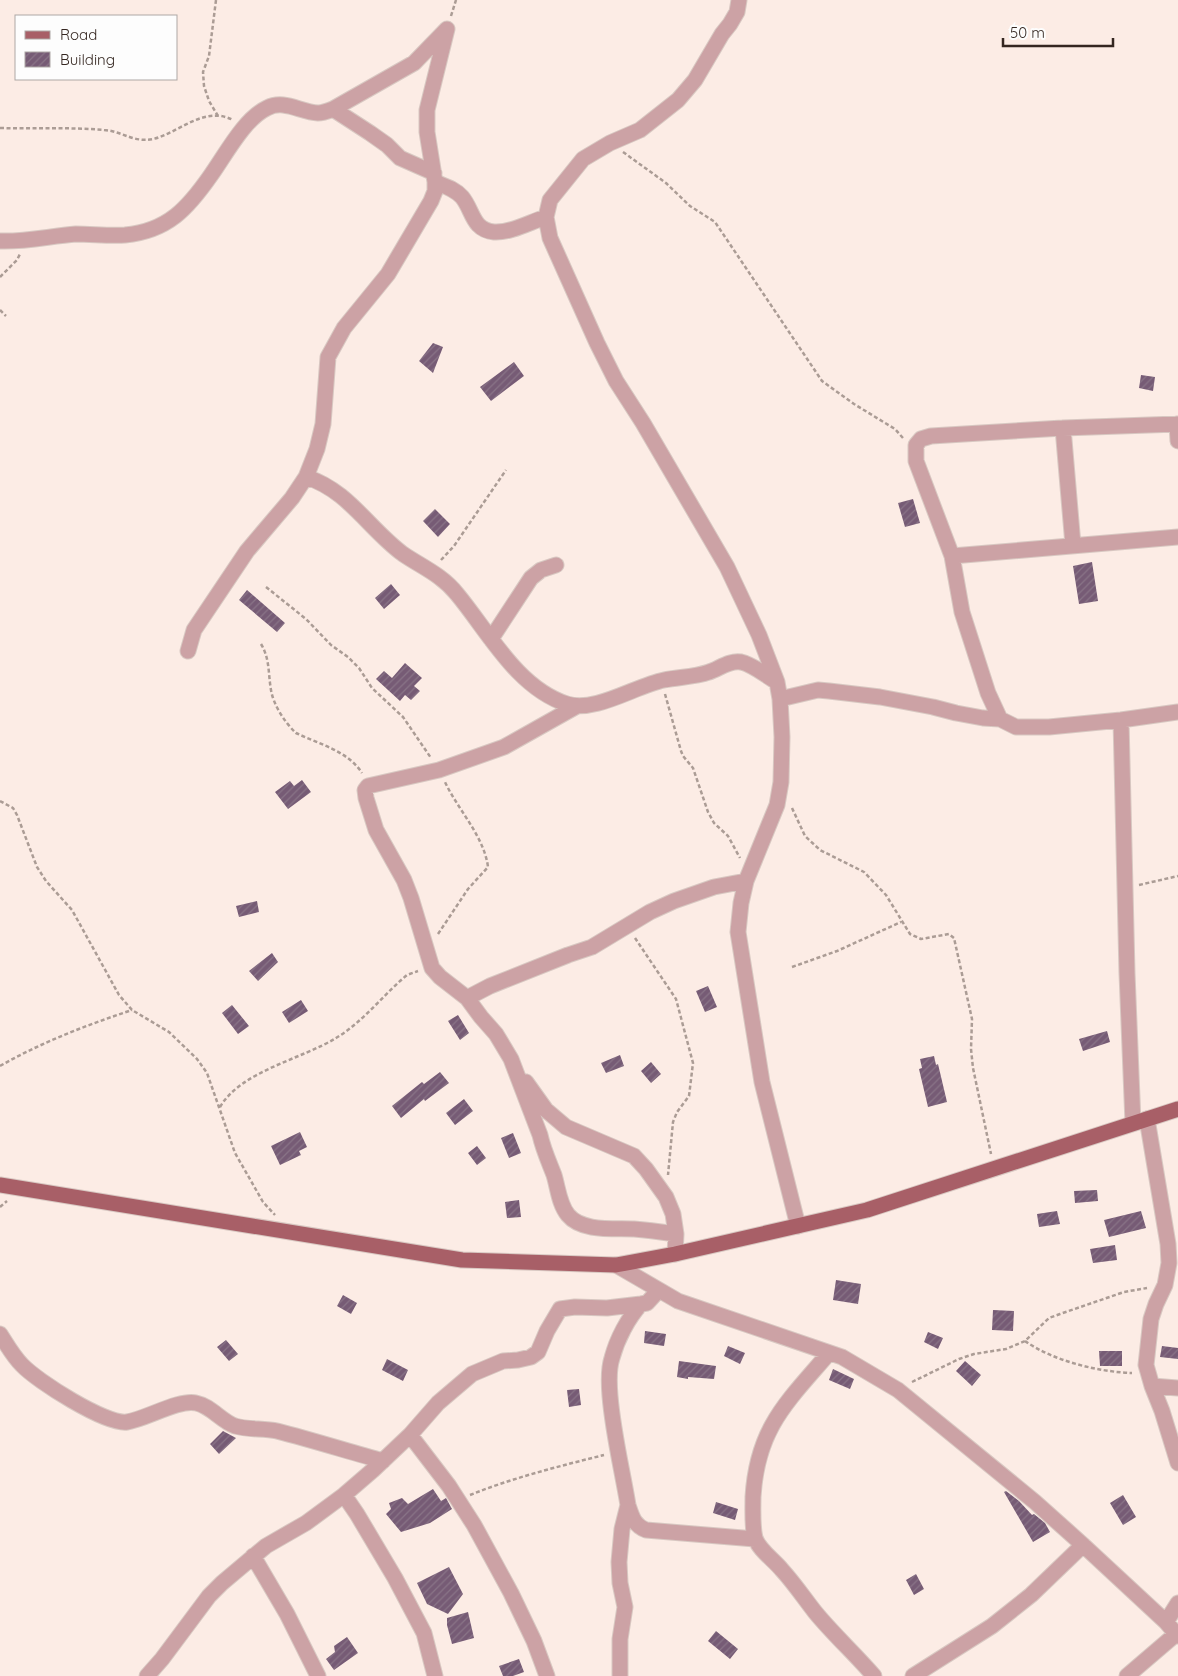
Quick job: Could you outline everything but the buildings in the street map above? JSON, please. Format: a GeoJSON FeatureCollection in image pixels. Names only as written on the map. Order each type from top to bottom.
{"type":"FeatureCollection","features":[{"type":"Feature","properties":{"kind":"main road"},"geometry":{"type":"LineString","coordinates":[[0,1185],[462,1260],[616,1265],[675,1254],[867,1210],[1178,1109]]}},
{"type":"Feature","properties":{"kind":"street"},"geometry":{"type":"LineString","coordinates":[[738,0],[736,12],[730,24],[695,80],[678,100],[640,130],[610,143],[582,159],[550,200],[546,217],[550,238],[597,343],[616,381],[728,567],[763,644],[777,682],[782,737],[781,782],[777,805],[747,879],[741,903],[738,932],[762,1082],[798,1226]]}},
{"type":"Feature","properties":{"kind":"street"},"geometry":{"type":"LineString","coordinates":[[0,241],[24,241],[78,234],[124,235],[150,231],[161,226],[184,210],[245,127],[264,109],[276,104],[318,113],[333,109],[414,63],[447,29],[427,110],[427,132],[435,177],[435,191],[431,201],[392,267],[344,328],[328,357],[323,424],[317,449],[306,477],[292,498],[247,551],[194,630],[188,651]]}},
{"type":"Feature","properties":{"kind":"street"},"geometry":{"type":"LineString","coordinates":[[333,109],[387,145],[400,158],[451,188],[461,196],[476,224],[485,229],[494,232],[509,230],[546,217]]}},
{"type":"Feature","properties":{"kind":"street"},"geometry":{"type":"LineString","coordinates":[[1000,719],[988,693],[962,612],[952,556],[916,461],[916,445],[921,439],[930,436],[1063,428],[1177,424],[1178,441]]}},
{"type":"Feature","properties":{"kind":"street"},"geometry":{"type":"LineString","coordinates":[[1063,428],[1073,545]]}},
{"type":"Feature","properties":{"kind":"street"},"geometry":{"type":"LineString","coordinates":[[306,477],[320,481],[330,487],[349,502],[398,550],[432,571],[456,592],[525,680],[567,704],[588,707],[658,682],[709,672],[728,663],[740,662],[753,667],[777,682]]}},
{"type":"Feature","properties":{"kind":"street"},"geometry":{"type":"LineString","coordinates":[[952,556],[1178,537]]}},
{"type":"Feature","properties":{"kind":"street"},"geometry":{"type":"LineString","coordinates":[[491,639],[531,578],[541,570],[556,565]]}},
{"type":"Feature","properties":{"kind":"street"},"geometry":{"type":"LineString","coordinates":[[780,699],[818,690],[880,697],[983,718],[1000,719],[1016,727],[1049,727],[1178,712]]}},
{"type":"Feature","properties":{"kind":"street"},"geometry":{"type":"LineString","coordinates":[[577,706],[504,748],[439,770],[368,786],[366,798],[376,830],[404,880],[411,898],[432,968],[440,977],[468,998],[496,1034],[532,1092],[546,1110],[566,1127],[634,1156],[646,1169],[666,1197],[673,1214],[676,1234],[675,1254]]}},
{"type":"Feature","properties":{"kind":"street"},"geometry":{"type":"LineString","coordinates":[[1121,720],[1126,889],[1140,1121],[1168,1244],[1169,1263],[1165,1285],[1151,1319],[1147,1356],[1150,1380],[1178,1463]]}},
{"type":"Feature","properties":{"kind":"street"},"geometry":{"type":"LineString","coordinates":[[468,998],[490,986],[592,947],[650,912],[674,901],[714,887],[747,879]]}},
{"type":"Feature","properties":{"kind":"street"},"geometry":{"type":"LineString","coordinates":[[511,1059],[540,1135],[562,1206],[568,1216],[576,1222],[598,1228],[633,1229],[676,1234]]}},
{"type":"Feature","properties":{"kind":"street"},"geometry":{"type":"LineString","coordinates":[[616,1265],[678,1301],[842,1357],[898,1390],[966,1444],[1083,1545],[1173,1631]]}},
{"type":"Feature","properties":{"kind":"street"},"geometry":{"type":"LineString","coordinates":[[147,1676],[209,1596],[266,1546],[306,1523],[344,1495],[410,1435],[438,1403],[472,1374],[497,1362],[531,1357],[538,1352],[547,1331],[560,1309],[575,1307],[607,1308],[647,1303],[658,1291]]}},
{"type":"Feature","properties":{"kind":"street"},"geometry":{"type":"LineString","coordinates":[[641,1304],[632,1314],[611,1358],[610,1387],[612,1423],[628,1506],[636,1525],[646,1530],[756,1539]]}},
{"type":"Feature","properties":{"kind":"street"},"geometry":{"type":"LineString","coordinates":[[0,1334],[11,1352],[33,1375],[60,1394],[120,1422],[195,1402],[236,1426],[275,1430],[383,1461]]}},
{"type":"Feature","properties":{"kind":"street"},"geometry":{"type":"LineString","coordinates":[[829,1353],[780,1410],[761,1450],[755,1472],[752,1510],[756,1539],[763,1550],[796,1586],[815,1612],[874,1676]]}},
{"type":"Feature","properties":{"kind":"street"},"geometry":{"type":"LineString","coordinates":[[1150,1380],[1178,1388]]}},
{"type":"Feature","properties":{"kind":"street"},"geometry":{"type":"LineString","coordinates":[[410,1435],[460,1502],[474,1525],[534,1641],[547,1676]]}},
{"type":"Feature","properties":{"kind":"street"},"geometry":{"type":"LineString","coordinates":[[344,1495],[395,1578],[424,1633],[435,1676]]}},
{"type":"Feature","properties":{"kind":"street"},"geometry":{"type":"LineString","coordinates":[[620,1676],[620,1639],[625,1607],[618,1562],[622,1529],[628,1506]]}},
{"type":"Feature","properties":{"kind":"street"},"geometry":{"type":"LineString","coordinates":[[912,1676],[992,1626],[1031,1594],[1083,1545]]}},
{"type":"Feature","properties":{"kind":"street"},"geometry":{"type":"LineString","coordinates":[[253,1556],[287,1614],[318,1676]]}},
{"type":"Feature","properties":{"kind":"street"},"geometry":{"type":"LineString","coordinates":[[1126,1676],[1173,1631],[1178,1603]]}},
{"type":"Feature","properties":{"kind":"path"},"geometry":{"type":"LineString","coordinates":[[216,0],[209,56],[203,72],[208,100],[218,116]]}},
{"type":"Feature","properties":{"kind":"path"},"geometry":{"type":"LineString","coordinates":[[0,128],[107,130],[141,141],[155,138],[201,117],[227,117],[245,127]]}},
{"type":"Feature","properties":{"kind":"path"},"geometry":{"type":"LineString","coordinates":[[610,143],[666,182],[681,199],[715,222],[822,381],[854,404],[895,429],[916,453]]}},
{"type":"Feature","properties":{"kind":"path"},"geometry":{"type":"LineString","coordinates":[[0,277],[17,260],[24,241]]}},
{"type":"Feature","properties":{"kind":"path"},"geometry":{"type":"LineString","coordinates":[[0,310],[6,316]]}},
{"type":"Feature","properties":{"kind":"path"},"geometry":{"type":"LineString","coordinates":[[432,571],[454,546],[506,470]]}},
{"type":"Feature","properties":{"kind":"path"},"geometry":{"type":"LineString","coordinates":[[266,587],[306,619],[331,645],[359,668],[372,688],[403,717],[439,770],[452,796],[474,831],[485,855],[488,868],[468,889],[427,952]]}},
{"type":"Feature","properties":{"kind":"path"},"geometry":{"type":"LineString","coordinates":[[261,644],[266,653],[272,698],[290,728],[296,733],[344,756],[357,765],[368,786]]}},
{"type":"Feature","properties":{"kind":"path"},"geometry":{"type":"LineString","coordinates":[[658,682],[666,694],[681,751],[693,768],[708,812],[714,823],[728,836],[733,844],[747,879]]}},
{"type":"Feature","properties":{"kind":"path"},"geometry":{"type":"LineString","coordinates":[[781,782],[805,836],[820,850],[864,872],[886,895],[910,934],[921,940],[949,934],[954,938],[972,1019],[970,1049],[994,1168]]}},
{"type":"Feature","properties":{"kind":"path"},"geometry":{"type":"LineString","coordinates":[[0,801],[13,808],[18,815],[37,867],[46,881],[72,910],[119,995],[132,1010],[170,1032],[197,1058],[207,1073],[235,1153],[250,1181],[263,1202],[291,1232]]}},
{"type":"Feature","properties":{"kind":"path"},"geometry":{"type":"LineString","coordinates":[[1126,889],[1178,876]]}},
{"type":"Feature","properties":{"kind":"path"},"geometry":{"type":"LineString","coordinates":[[792,967],[837,951],[902,922]]}},
{"type":"Feature","properties":{"kind":"path"},"geometry":{"type":"LineString","coordinates":[[628,926],[676,999],[692,1062],[689,1096],[677,1112],[673,1122],[666,1197]]}},
{"type":"Feature","properties":{"kind":"path"},"geometry":{"type":"LineString","coordinates":[[219,1108],[225,1097],[243,1084],[275,1066],[335,1039],[352,1027],[407,975],[432,968]]}},
{"type":"Feature","properties":{"kind":"path"},"geometry":{"type":"LineString","coordinates":[[0,1066],[26,1051],[99,1021],[132,1010]]}},
{"type":"Feature","properties":{"kind":"path"},"geometry":{"type":"LineString","coordinates":[[898,1390],[974,1354],[1006,1349],[1025,1341],[1044,1322],[1060,1314],[1124,1292],[1165,1285]]}},
{"type":"Feature","properties":{"kind":"path"},"geometry":{"type":"LineString","coordinates":[[1025,1341],[1039,1351],[1088,1368],[1150,1380]]}},
{"type":"Feature","properties":{"kind":"path"},"geometry":{"type":"LineString","coordinates":[[460,1502],[470,1495],[487,1488],[618,1452]]}}]}
